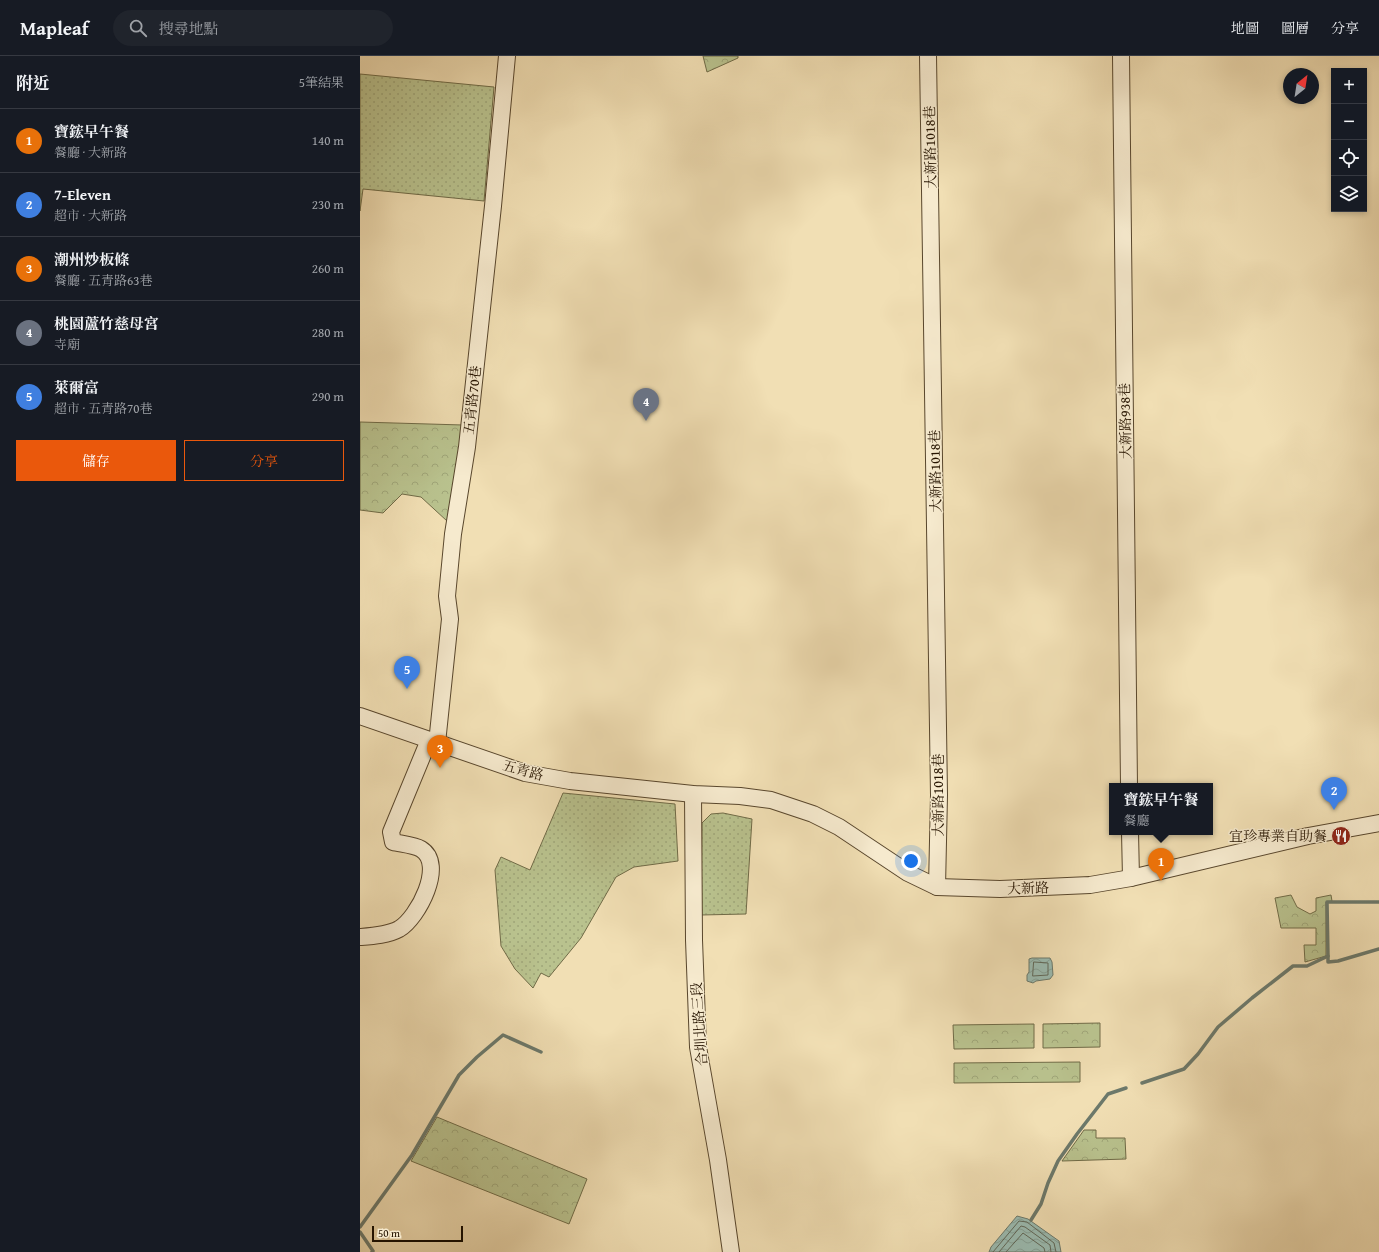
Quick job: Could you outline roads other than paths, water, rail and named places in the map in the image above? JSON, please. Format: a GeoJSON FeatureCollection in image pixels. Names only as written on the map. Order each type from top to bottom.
{"type":"FeatureCollection","features":[{"type":"Feature","properties":{"kind":"street","name":"五青路70巷"},"geometry":{"type":"LineString","coordinates":[[360,937],[380,935],[399,929],[416,913],[426,895],[431,872],[427,856],[420,849],[394,842],[391,832],[433,741],[450,619],[447,588],[453,534],[467,448],[494,198],[507,56]]}},
{"type":"Feature","properties":{"kind":"street","name":"大新路1018巷"},"geometry":{"type":"LineString","coordinates":[[928,56],[939,795],[937,887]]}},
{"type":"Feature","properties":{"kind":"street","name":"大新路938巷"},"geometry":{"type":"LineString","coordinates":[[1121,56],[1129,783]]}},
{"type":"Feature","properties":{"kind":"street","name":"五青路"},"geometry":{"type":"LineString","coordinates":[[360,716],[525,773],[570,781],[693,794]]}},
{"type":"Feature","properties":{"kind":"street","name":"大新路"},"geometry":{"type":"LineString","coordinates":[[693,794],[740,796],[770,800],[813,814],[838,827],[908,873],[937,887],[963,889],[1033,888],[1090,885],[1132,878],[1308,836],[1379,823]]}},
{"type":"Feature","properties":{"kind":"street","name":"合圳北路三段"},"geometry":{"type":"LineString","coordinates":[[693,794],[694,940],[698,1046],[718,1160],[731,1252]]}},
{"type":"Feature","properties":{"kind":"street"},"geometry":{"type":"LineString","coordinates":[[1130,835],[1132,878]]}},
{"type":"Feature","properties":{"kind":"water"},"geometry":{"type":"Polygon","coordinates":[[[1050,958],[1052,962],[1053,975],[1050,979],[1036,981],[1033,983],[1027,981],[1029,959],[1050,958]]]}},
{"type":"Feature","properties":{"kind":"water"},"geometry":{"type":"Polygon","coordinates":[[[1017,1216],[1028,1219],[1059,1241],[1061,1252],[989,1252],[991,1247],[1017,1216]]]}},
{"type":"Feature","properties":{"kind":"waterway"},"geometry":{"type":"LineString","coordinates":[[1142,1083],[1184,1069],[1198,1054],[1218,1027],[1252,998],[1293,966],[1307,966],[1328,956],[1327,902],[1379,902]]}},
{"type":"Feature","properties":{"kind":"waterway"},"geometry":{"type":"LineString","coordinates":[[1328,956],[1328,962],[1338,961],[1379,949]]}},
{"type":"Feature","properties":{"kind":"waterway"},"geometry":{"type":"LineString","coordinates":[[360,1227],[412,1155],[459,1075],[477,1057],[503,1035],[541,1052]]}},
{"type":"Feature","properties":{"kind":"waterway"},"geometry":{"type":"LineString","coordinates":[[1031,1220],[1041,1204],[1048,1183],[1058,1161],[1077,1134],[1108,1094],[1126,1088]]}},
{"type":"Feature","properties":{"kind":"waterway"},"geometry":{"type":"LineString","coordinates":[[360,1232],[373,1251],[372,1252]]}},
{"type":"Feature","properties":{"kind":"place","name":"桃園蘆竹慈母宮"},"geometry":{"type":"Point","coordinates":[646,421]}},
{"type":"Feature","properties":{"kind":"place","name":"萊爾富"},"geometry":{"type":"Point","coordinates":[407,689]}},
{"type":"Feature","properties":{"kind":"place","name":"潮州炒板條"},"geometry":{"type":"Point","coordinates":[440,768]}},
{"type":"Feature","properties":{"kind":"place","name":"7-Eleven"},"geometry":{"type":"Point","coordinates":[1334,810]}},
{"type":"Feature","properties":{"kind":"place","name":"宜珍專業自助餐"},"geometry":{"type":"Point","coordinates":[1341,836]}},
{"type":"Feature","properties":{"kind":"place","name":"寶鋐早午餐"},"geometry":{"type":"Point","coordinates":[1161,881]}}]}
